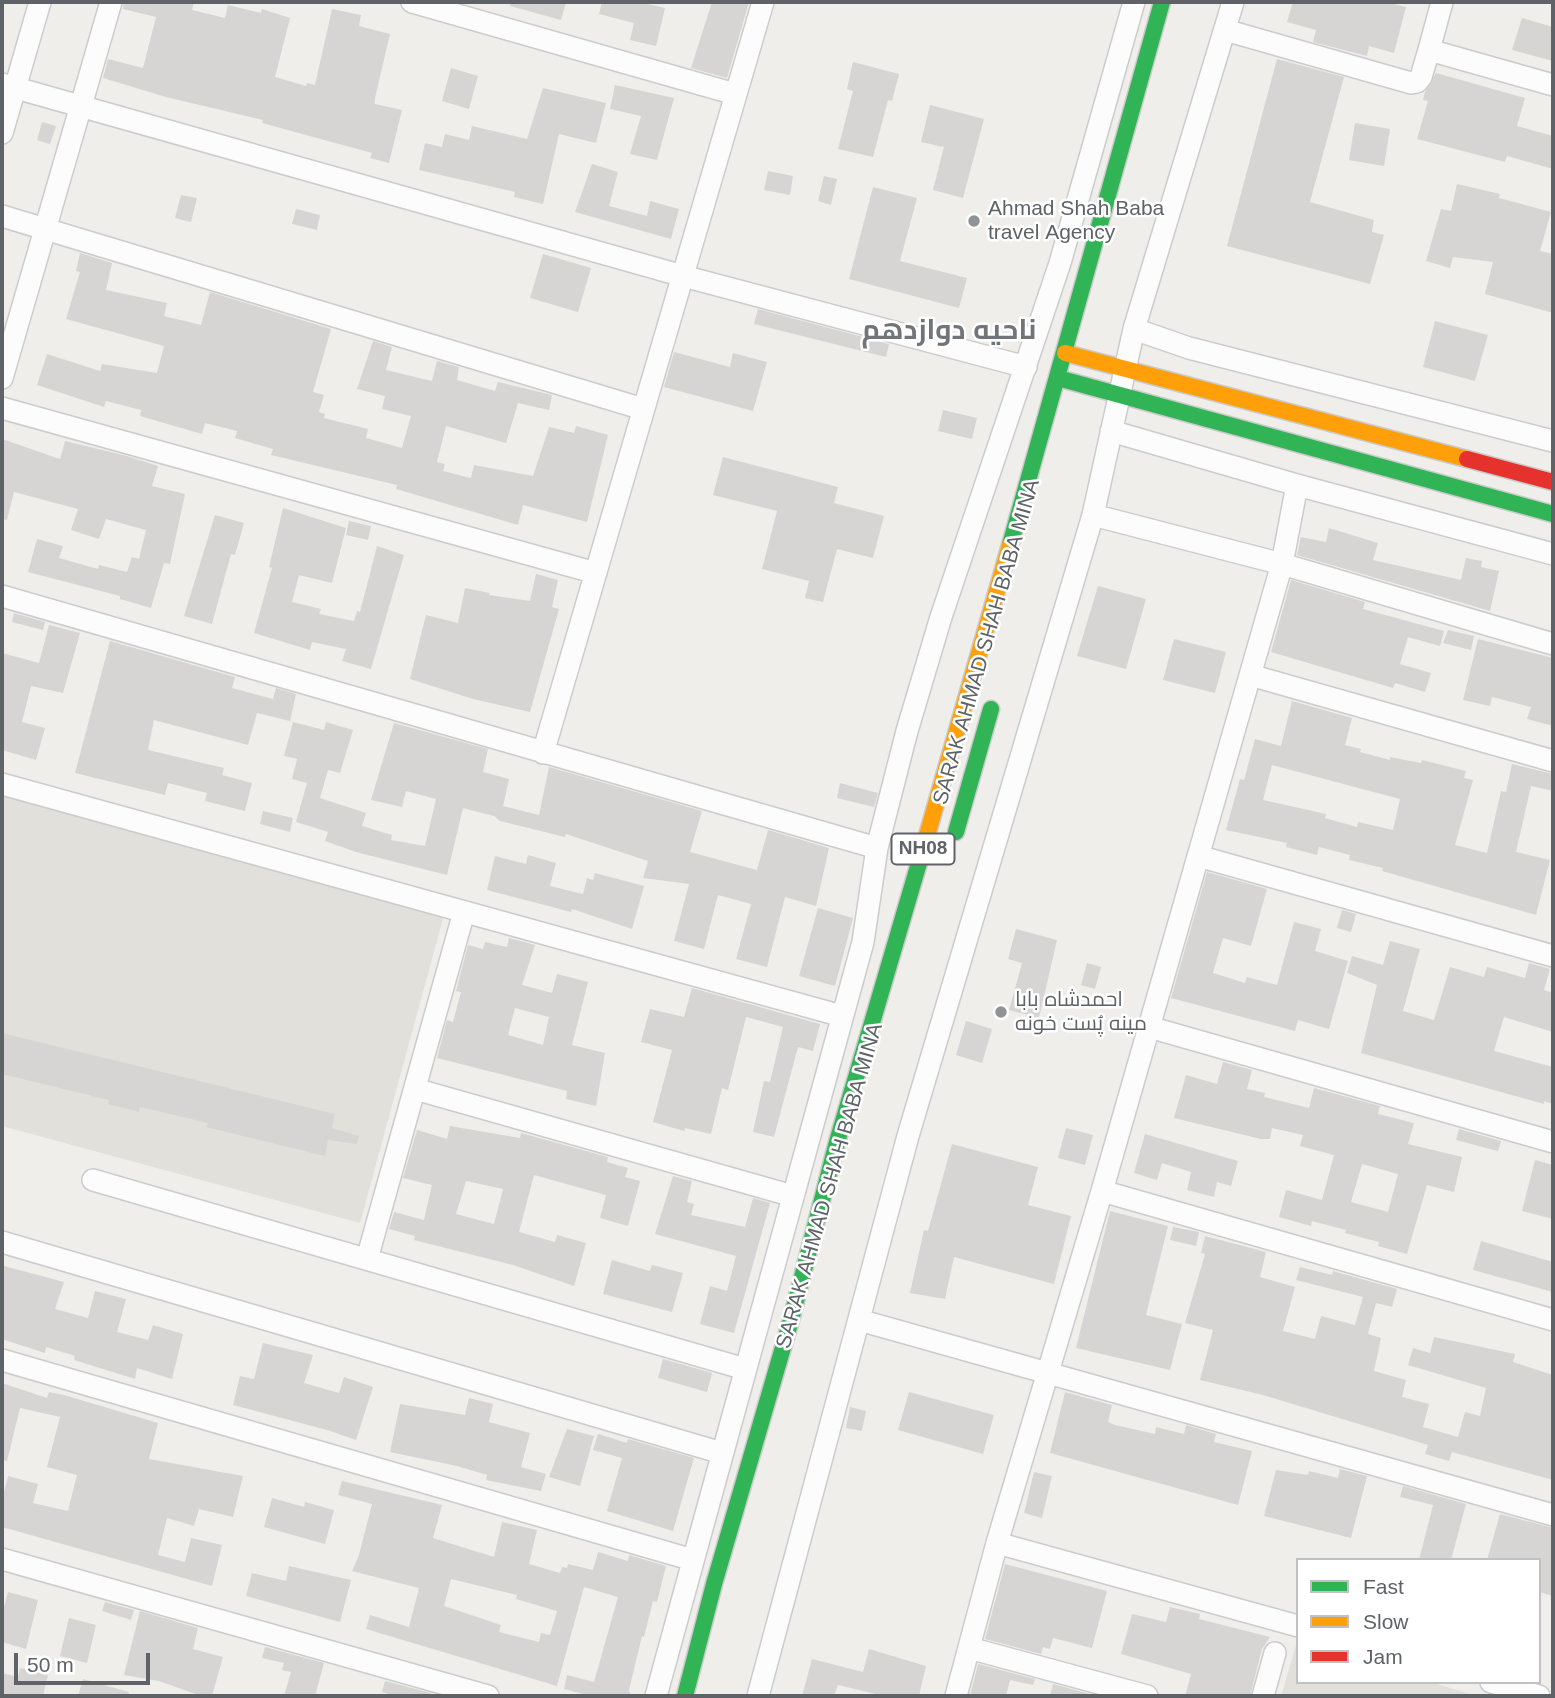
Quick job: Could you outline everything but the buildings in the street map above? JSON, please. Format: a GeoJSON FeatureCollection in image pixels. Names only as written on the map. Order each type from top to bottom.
{"type":"FeatureCollection","features":[{"type":"Feature","properties":{"kind":"main road","name":"NH08"},"geometry":{"type":"LineString","coordinates":[[685,1696],[714,1584],[791,1320],[837,1142],[1065,354],[1163,2]]}},
{"type":"Feature","properties":{"kind":"main road"},"geometry":{"type":"LineString","coordinates":[[1079,391],[1088,352]]}},
{"type":"Feature","properties":{"kind":"main road"},"geometry":{"type":"LineString","coordinates":[[1065,354],[1088,352],[1126,367],[1553,482]]}},
{"type":"Feature","properties":{"kind":"main road"},"geometry":{"type":"LineString","coordinates":[[1058,378],[1079,391],[1119,394],[1553,513]]}},
{"type":"Feature","properties":{"kind":"main road","name":"SARAK AHMAD SHAH BABA MINA"},"geometry":{"type":"LineString","coordinates":[[952,843],[994,698]]}},
{"type":"Feature","properties":{"kind":"street"},"geometry":{"type":"LineString","coordinates":[[2,133],[8,86],[40,2]]}},
{"type":"Feature","properties":{"kind":"street"},"geometry":{"type":"LineString","coordinates":[[2,378],[111,2]]}},
{"type":"Feature","properties":{"kind":"street"},"geometry":{"type":"LineString","coordinates":[[412,2],[735,94]]}},
{"type":"Feature","properties":{"kind":"street"},"geometry":{"type":"LineString","coordinates":[[543,753],[763,2]]}},
{"type":"Feature","properties":{"kind":"street"},"geometry":{"type":"LineString","coordinates":[[656,1696],[863,942],[877,848],[941,617],[1060,263],[1134,2]]}},
{"type":"Feature","properties":{"kind":"street"},"geometry":{"type":"LineString","coordinates":[[758,1696],[908,1136],[1093,515],[1134,329],[1233,2]]}},
{"type":"Feature","properties":{"kind":"street"},"geometry":{"type":"LineString","coordinates":[[1225,30],[1410,83],[1417,82],[1421,77],[1443,2]]}},
{"type":"Feature","properties":{"kind":"street"},"geometry":{"type":"LineString","coordinates":[[1429,50],[1553,85]]}},
{"type":"Feature","properties":{"kind":"street"},"geometry":{"type":"LineString","coordinates":[[8,86],[683,276],[1026,367]]}},
{"type":"Feature","properties":{"kind":"street"},"geometry":{"type":"LineString","coordinates":[[2,216],[643,409]]}},
{"type":"Feature","properties":{"kind":"street"},"geometry":{"type":"LineString","coordinates":[[1134,329],[1189,348],[1553,441]]}},
{"type":"Feature","properties":{"kind":"street"},"geometry":{"type":"LineString","coordinates":[[2,408],[596,573]]}},
{"type":"Feature","properties":{"kind":"street"},"geometry":{"type":"LineString","coordinates":[[1111,431],[1297,485],[1553,554]]}},
{"type":"Feature","properties":{"kind":"street"},"geometry":{"type":"LineString","coordinates":[[956,1696],[997,1543],[1102,1191],[1282,564],[1297,485]]}},
{"type":"Feature","properties":{"kind":"street"},"geometry":{"type":"LineString","coordinates":[[1093,515],[1282,564],[1553,644]]}},
{"type":"Feature","properties":{"kind":"street"},"geometry":{"type":"LineString","coordinates":[[2,596],[877,848]]}},
{"type":"Feature","properties":{"kind":"street"},"geometry":{"type":"LineString","coordinates":[[1250,675],[1553,761]]}},
{"type":"Feature","properties":{"kind":"street"},"geometry":{"type":"LineString","coordinates":[[2,784],[842,1016]]}},
{"type":"Feature","properties":{"kind":"street"},"geometry":{"type":"LineString","coordinates":[[1198,856],[1553,957]]}},
{"type":"Feature","properties":{"kind":"street"},"geometry":{"type":"LineString","coordinates":[[367,1259],[464,912]]}},
{"type":"Feature","properties":{"kind":"street"},"geometry":{"type":"LineString","coordinates":[[1149,1027],[1553,1142]]}},
{"type":"Feature","properties":{"kind":"street"},"geometry":{"type":"LineString","coordinates":[[415,1089],[793,1196]]}},
{"type":"Feature","properties":{"kind":"street"},"geometry":{"type":"LineString","coordinates":[[93,1180],[745,1369]]}},
{"type":"Feature","properties":{"kind":"street"},"geometry":{"type":"LineString","coordinates":[[1102,1191],[1553,1320]]}},
{"type":"Feature","properties":{"kind":"street"},"geometry":{"type":"LineString","coordinates":[[2,1242],[722,1452]]}},
{"type":"Feature","properties":{"kind":"street"},"geometry":{"type":"LineString","coordinates":[[859,1320],[1553,1515]]}},
{"type":"Feature","properties":{"kind":"street"},"geometry":{"type":"LineString","coordinates":[[2,1360],[693,1560]]}},
{"type":"Feature","properties":{"kind":"street"},"geometry":{"type":"LineString","coordinates":[[997,1543],[1296,1625]]}},
{"type":"Feature","properties":{"kind":"street"},"geometry":{"type":"LineString","coordinates":[[2,1559],[488,1696]]}},
{"type":"Feature","properties":{"kind":"street"},"geometry":{"type":"LineString","coordinates":[[969,1648],[1147,1696]]}},
{"type":"Feature","properties":{"kind":"street"},"geometry":{"type":"LineString","coordinates":[[1263,1696],[1275,1653]]}},
{"type":"Feature","properties":{"kind":"street"},"geometry":{"type":"LineString","coordinates":[[1498,1684],[1539,1696]]}},
{"type":"Feature","properties":{"kind":"shaded area"},"geometry":{"type":"Polygon","coordinates":[[[2,795],[444,915],[360,1223],[2,1126],[2,795]]]}},
{"type":"Feature","properties":{"kind":"shaded area"},"geometry":{"type":"Polygon","coordinates":[[[1296,1645],[1296,1684],[1437,1684],[1477,1696],[1281,1696],[1296,1645]]]}},
{"type":"Feature","properties":{"kind":"traffic: fast"},"geometry":{"type":"LineString","coordinates":[[1010,545],[1162,2]]}},
{"type":"Feature","properties":{"kind":"traffic: fast"},"geometry":{"type":"LineString","coordinates":[[1058,378],[1553,514]]}},
{"type":"Feature","properties":{"kind":"traffic: fast"},"geometry":{"type":"LineString","coordinates":[[956,832],[991,709]]}},
{"type":"Feature","properties":{"kind":"traffic: fast"},"geometry":{"type":"LineString","coordinates":[[685,1696],[714,1584],[791,1320],[837,1142],[924,846]]}},
{"type":"Feature","properties":{"kind":"traffic: slow"},"geometry":{"type":"LineString","coordinates":[[1065,353],[1467,459]]}},
{"type":"Feature","properties":{"kind":"traffic: slow"},"geometry":{"type":"LineString","coordinates":[[924,846],[1010,545]]}},
{"type":"Feature","properties":{"kind":"traffic: jam"},"geometry":{"type":"LineString","coordinates":[[1467,459],[1553,482]]}},
{"type":"Feature","properties":{"kind":"place","name":"Ahmad Shah Baba travel Agency"},"geometry":{"type":"Point","coordinates":[974,221]}},
{"type":"Feature","properties":{"kind":"place","name":"احمدشاه بابا مینه پُست خونه"},"geometry":{"type":"Point","coordinates":[1001,1012]}},
{"type":"Feature","properties":{"kind":"district","name":"ناحیه دوازدهم"},"geometry":{"type":"Point","coordinates":[949,331]}}]}
